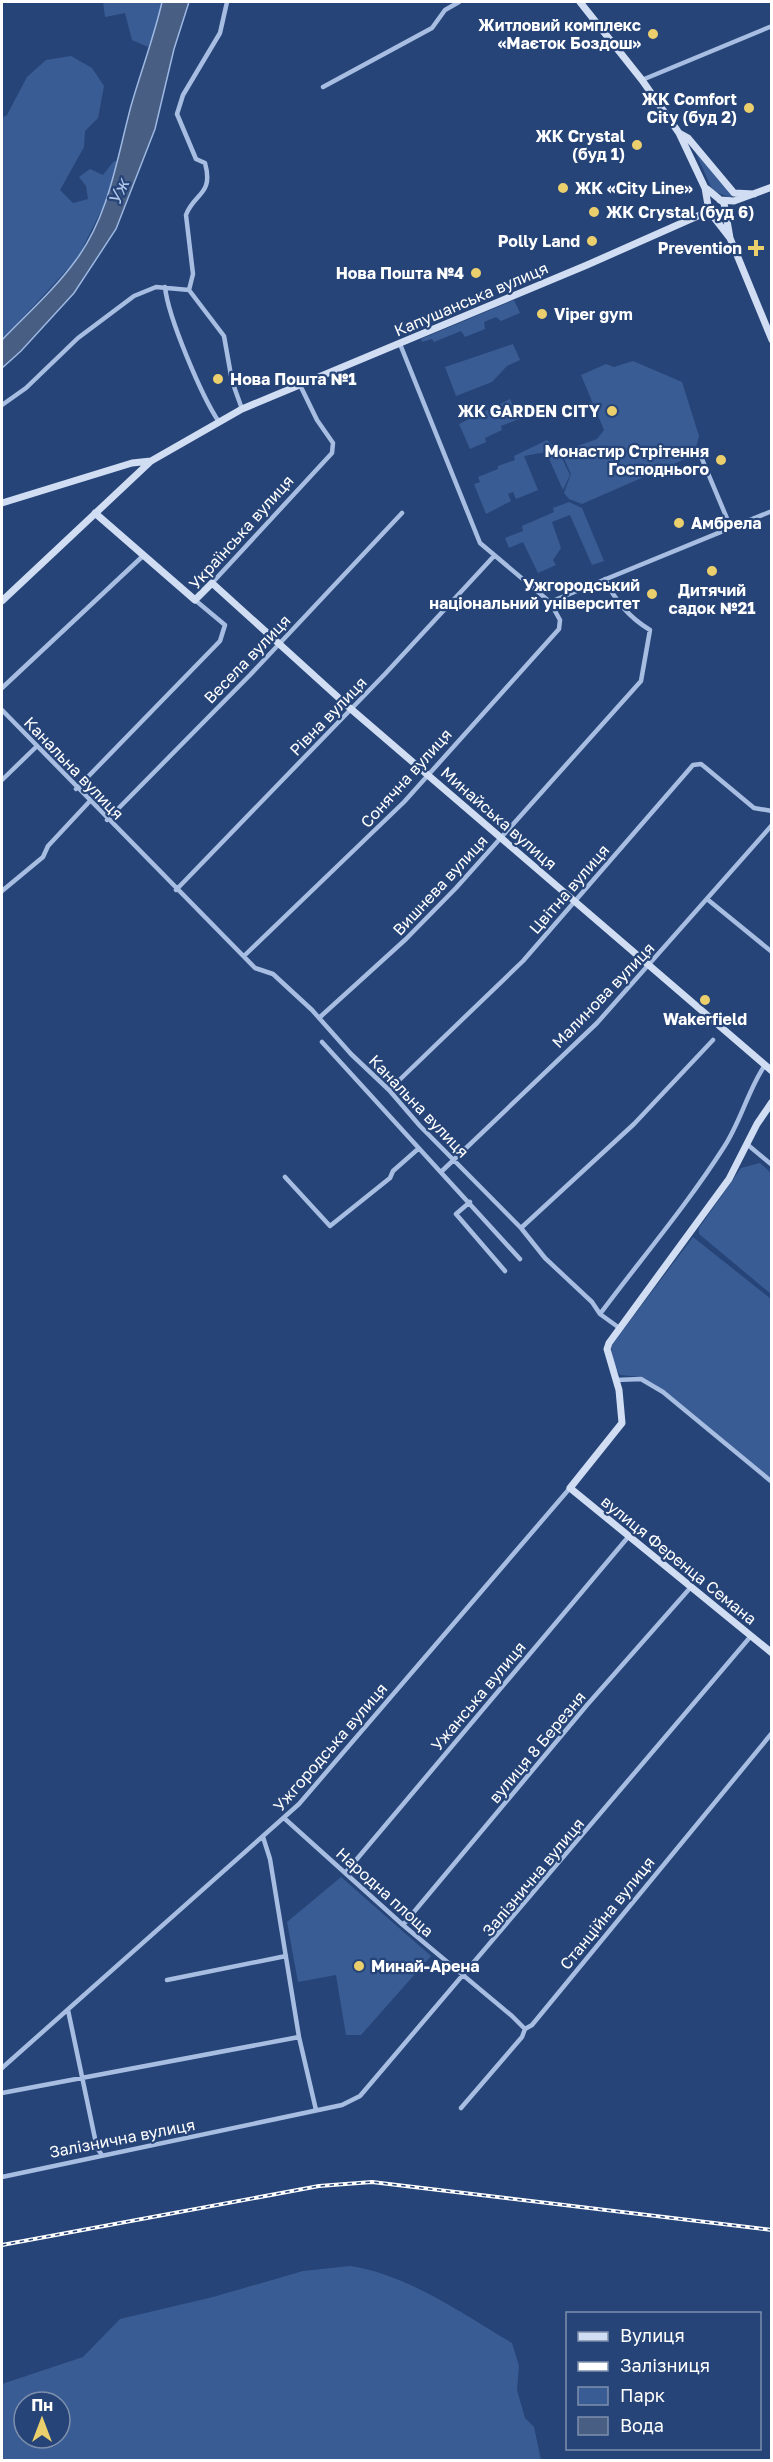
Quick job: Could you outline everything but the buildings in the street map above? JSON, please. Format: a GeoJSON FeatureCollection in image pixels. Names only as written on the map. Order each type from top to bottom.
{"type":"FeatureCollection","features":[{"type":"Feature","properties":{"kind":"street"},"geometry":{"type":"LineString","coordinates":[[189,290],[193,274],[186,215],[205,189],[207,172],[205,163],[196,159],[177,114],[183,95],[220,33],[226,2]]}},
{"type":"Feature","properties":{"kind":"street"},"geometry":{"type":"LineString","coordinates":[[323,87],[432,28],[445,10],[459,2]]}},
{"type":"Feature","properties":{"kind":"street"},"geometry":{"type":"LineString","coordinates":[[580,2],[642,80],[679,133],[705,188],[711,211],[730,238]]}},
{"type":"Feature","properties":{"kind":"street"},"geometry":{"type":"LineString","coordinates":[[642,80],[771,26]]}},
{"type":"Feature","properties":{"kind":"street"},"geometry":{"type":"LineString","coordinates":[[679,133],[688,138],[705,157],[734,193],[734,201]]}},
{"type":"Feature","properties":{"kind":"street"},"geometry":{"type":"LineString","coordinates":[[711,211],[712,200],[734,201],[771,187]]}},
{"type":"Feature","properties":{"kind":"street"},"geometry":{"type":"LineString","coordinates":[[705,188],[725,205],[724,211],[730,238],[771,340]]}},
{"type":"Feature","properties":{"kind":"street"},"geometry":{"type":"LineString","coordinates":[[734,193],[754,194]]}},
{"type":"Feature","properties":{"kind":"street"},"geometry":{"type":"LineString","coordinates":[[711,211],[724,211],[754,194]]}},
{"type":"Feature","properties":{"kind":"street","name":"Капушанська вулиця"},"geometry":{"type":"LineString","coordinates":[[151,461],[242,409],[711,211]]}},
{"type":"Feature","properties":{"kind":"street"},"geometry":{"type":"LineString","coordinates":[[165,287],[168,303],[189,356],[219,422]]}},
{"type":"Feature","properties":{"kind":"street"},"geometry":{"type":"LineString","coordinates":[[2,405],[26,388],[78,338],[134,296],[146,290],[165,287],[189,290],[224,336],[232,381],[242,409]]}},
{"type":"Feature","properties":{"kind":"street"},"geometry":{"type":"LineString","coordinates":[[400,344],[480,543],[550,602],[771,511]]}},
{"type":"Feature","properties":{"kind":"street","name":"Українська вулиця"},"geometry":{"type":"LineString","coordinates":[[76,789],[220,641],[225,625],[195,600],[332,453],[333,443],[317,420],[300,386]]}},
{"type":"Feature","properties":{"kind":"street"},"geometry":{"type":"LineString","coordinates":[[702,459],[731,528]]}},
{"type":"Feature","properties":{"kind":"street"},"geometry":{"type":"LineString","coordinates":[[2,503],[132,463],[151,461]]}},
{"type":"Feature","properties":{"kind":"street"},"geometry":{"type":"LineString","coordinates":[[2,602],[151,461]]}},
{"type":"Feature","properties":{"kind":"street"},"geometry":{"type":"LineString","coordinates":[[95,513],[195,600]]}},
{"type":"Feature","properties":{"kind":"street","name":"Весела вулиця"},"geometry":{"type":"LineString","coordinates":[[107,820],[402,513]]}},
{"type":"Feature","properties":{"kind":"street"},"geometry":{"type":"LineString","coordinates":[[2,688],[144,555]]}},
{"type":"Feature","properties":{"kind":"street","name":"Рівна вулиця"},"geometry":{"type":"LineString","coordinates":[[176,890],[494,556]]}},
{"type":"Feature","properties":{"kind":"street","name":"Вишнева вулиця"},"geometry":{"type":"LineString","coordinates":[[319,1018],[406,939],[641,681],[650,630],[627,612],[612,594],[605,579]]}},
{"type":"Feature","properties":{"kind":"street","name":"Минайська вулиця"},"geometry":{"type":"LineString","coordinates":[[212,583],[351,708],[771,1071]]}},
{"type":"Feature","properties":{"kind":"street","name":"Сонячна вулиця"},"geometry":{"type":"LineString","coordinates":[[244,956],[396,810],[559,629],[560,620],[550,602]]}},
{"type":"Feature","properties":{"kind":"street","name":"Канальна вулиця"},"geometry":{"type":"LineString","coordinates":[[2,710],[76,789],[255,968],[273,974],[319,1018],[351,1054],[389,1090],[521,1228],[545,1257],[592,1302],[600,1314],[618,1327]]}},
{"type":"Feature","properties":{"kind":"street"},"geometry":{"type":"LineString","coordinates":[[2,780],[36,747]]}},
{"type":"Feature","properties":{"kind":"street","name":"Цвітна вулиця"},"geometry":{"type":"LineString","coordinates":[[389,1090],[523,962],[693,765],[701,764],[754,808],[771,811]]}},
{"type":"Feature","properties":{"kind":"street"},"geometry":{"type":"LineString","coordinates":[[2,891],[43,857],[48,846],[89,802]]}},
{"type":"Feature","properties":{"kind":"street","name":"Малинова вулиця"},"geometry":{"type":"LineString","coordinates":[[442,1171],[453,1158],[597,1023],[771,825]]}},
{"type":"Feature","properties":{"kind":"street"},"geometry":{"type":"LineString","coordinates":[[708,899],[771,952]]}},
{"type":"Feature","properties":{"kind":"street"},"geometry":{"type":"LineString","coordinates":[[521,1228],[634,1124],[713,1040]]}},
{"type":"Feature","properties":{"kind":"street"},"geometry":{"type":"LineString","coordinates":[[322,1042],[520,1259]]}},
{"type":"Feature","properties":{"kind":"street"},"geometry":{"type":"LineString","coordinates":[[600,1314],[715,1162],[740,1120],[755,1081],[765,1065]]}},
{"type":"Feature","properties":{"kind":"street"},"geometry":{"type":"LineString","coordinates":[[570,1488],[622,1423],[616,1380],[607,1349],[618,1327],[697,1226],[729,1179],[771,1102]]}},
{"type":"Feature","properties":{"kind":"street"},"geometry":{"type":"LineString","coordinates":[[748,1145],[771,1165]]}},
{"type":"Feature","properties":{"kind":"street"},"geometry":{"type":"LineString","coordinates":[[285,1177],[330,1226],[390,1178],[393,1171],[418,1149]]}},
{"type":"Feature","properties":{"kind":"street"},"geometry":{"type":"LineString","coordinates":[[470,1202],[456,1214],[505,1271]]}},
{"type":"Feature","properties":{"kind":"street"},"geometry":{"type":"LineString","coordinates":[[616,1380],[641,1379],[663,1392],[771,1482]]}},
{"type":"Feature","properties":{"kind":"street","name":"вулиця Ференца Семана"},"geometry":{"type":"LineString","coordinates":[[570,1488],[771,1653]]}},
{"type":"Feature","properties":{"kind":"street","name":"Ужгородська вулиця"},"geometry":{"type":"LineString","coordinates":[[2,2068],[284,1818],[570,1488]]}},
{"type":"Feature","properties":{"kind":"street","name":"Ужанська вулиця"},"geometry":{"type":"LineString","coordinates":[[346,1872],[629,1536]]}},
{"type":"Feature","properties":{"kind":"street","name":"вулиця 8 Березня"},"geometry":{"type":"LineString","coordinates":[[403,1925],[587,1705],[691,1587]]}},
{"type":"Feature","properties":{"kind":"street","name":"Залізнична вулиця"},"geometry":{"type":"LineString","coordinates":[[2,2177],[342,2105],[360,2096],[465,1977],[751,1636]]}},
{"type":"Feature","properties":{"kind":"street","name":"Станційна вулиця"},"geometry":{"type":"LineString","coordinates":[[461,2108],[486,2082],[522,2037],[525,2030],[771,1733]]}},
{"type":"Feature","properties":{"kind":"street","name":"Народна площа"},"geometry":{"type":"LineString","coordinates":[[284,1818],[525,2030]]}},
{"type":"Feature","properties":{"kind":"street"},"geometry":{"type":"LineString","coordinates":[[263,1837],[270,1859],[299,2037],[316,2110]]}},
{"type":"Feature","properties":{"kind":"street"},"geometry":{"type":"LineString","coordinates":[[167,1980],[286,1956]]}},
{"type":"Feature","properties":{"kind":"street"},"geometry":{"type":"LineString","coordinates":[[68,2010],[97,2148],[102,2155]]}},
{"type":"Feature","properties":{"kind":"street"},"geometry":{"type":"LineString","coordinates":[[2,2093],[299,2037]]}},
{"type":"Feature","properties":{"kind":"green space"},"geometry":{"type":"Polygon","coordinates":[[[103,2],[162,2],[156,30],[148,47],[132,40],[125,13],[105,17],[103,2]]]}},
{"type":"Feature","properties":{"kind":"green space"},"geometry":{"type":"Polygon","coordinates":[[[71,56],[92,68],[104,86],[98,118],[85,131],[84,147],[60,190],[73,203],[88,199],[86,186],[79,177],[90,169],[103,175],[114,161],[119,162],[105,203],[77,259],[2,340],[2,118],[7,115],[27,77],[46,60],[71,56]]]}},
{"type":"Feature","properties":{"kind":"green space"},"geometry":{"type":"Polygon","coordinates":[[[694,149],[732,194],[731,198],[713,191],[694,149]]]}},
{"type":"Feature","properties":{"kind":"green space"},"geometry":{"type":"Polygon","coordinates":[[[514,300],[520,313],[501,321],[496,317],[484,322],[485,329],[465,337],[461,331],[434,342],[432,339],[422,342],[421,339],[514,300]]]}},
{"type":"Feature","properties":{"kind":"green space"},"geometry":{"type":"Polygon","coordinates":[[[513,344],[520,360],[507,366],[492,382],[456,396],[445,367],[513,344]]]}},
{"type":"Feature","properties":{"kind":"green space"},"geometry":{"type":"Polygon","coordinates":[[[633,361],[682,382],[699,436],[694,455],[582,504],[569,499],[564,493],[571,474],[561,452],[597,439],[604,430],[581,375],[606,364],[614,367],[633,361]]]}},
{"type":"Feature","properties":{"kind":"green space"},"geometry":{"type":"Polygon","coordinates":[[[510,399],[519,419],[501,426],[502,430],[485,438],[486,442],[470,449],[459,424],[510,399]]]}},
{"type":"Feature","properties":{"kind":"green space"},"geometry":{"type":"Polygon","coordinates":[[[547,440],[558,450],[570,475],[563,490],[546,452],[524,456],[538,490],[516,499],[513,492],[508,494],[511,501],[486,514],[474,484],[480,482],[478,477],[515,460],[514,456],[547,440]]]}},
{"type":"Feature","properties":{"kind":"green space"},"geometry":{"type":"Polygon","coordinates":[[[569,502],[582,508],[604,561],[592,565],[570,515],[552,522],[561,548],[553,560],[556,565],[538,573],[523,542],[509,548],[505,538],[523,531],[522,526],[554,512],[553,508],[569,502]]]}},
{"type":"Feature","properties":{"kind":"green space"},"geometry":{"type":"Polygon","coordinates":[[[760,1163],[771,1173],[771,1294],[699,1234],[699,1228],[741,1168],[760,1163]]]}},
{"type":"Feature","properties":{"kind":"green space"},"geometry":{"type":"Polygon","coordinates":[[[693,1237],[771,1299],[771,1480],[641,1377],[620,1375],[614,1365],[611,1346],[693,1237]]]}},
{"type":"Feature","properties":{"kind":"green space","name":"Минай-Арена"},"geometry":{"type":"Polygon","coordinates":[[[341,1877],[431,1956],[361,2035],[346,2035],[336,1975],[298,1982],[287,1922],[341,1877]]]}},
{"type":"Feature","properties":{"kind":"green space"},"geometry":{"type":"Polygon","coordinates":[[[350,2266],[414,2286],[512,2343],[519,2366],[517,2390],[525,2418],[534,2427],[541,2460],[2,2460],[2,2384],[83,2357],[120,2319],[213,2297],[303,2271],[350,2266]]]}},
{"type":"Feature","properties":{"kind":"water","name":"Уж"},"geometry":{"type":"Polygon","coordinates":[[[162,2],[189,2],[174,49],[155,129],[116,229],[74,293],[21,351],[2,368],[2,340],[68,271],[97,225],[111,186],[131,106],[162,2]]]}},
{"type":"Feature","properties":{"kind":"railway"},"geometry":{"type":"LineString","coordinates":[[2,2245],[319,2186],[372,2182],[772,2230]]}},
{"type":"Feature","properties":{"kind":"place","name":"Житловий комплекс «Маєток Боздош»"},"geometry":{"type":"Point","coordinates":[653,34]}},
{"type":"Feature","properties":{"kind":"place","name":"ЖК Comfort City (буд 2)"},"geometry":{"type":"Point","coordinates":[749,108]}},
{"type":"Feature","properties":{"kind":"place","name":"ЖК Crystal (буд 1)"},"geometry":{"type":"Point","coordinates":[637,145]}},
{"type":"Feature","properties":{"kind":"place","name":"ЖК «City Line»"},"geometry":{"type":"Point","coordinates":[563,188]}},
{"type":"Feature","properties":{"kind":"place","name":"ЖК Crystal (буд 6)"},"geometry":{"type":"Point","coordinates":[594,212]}},
{"type":"Feature","properties":{"kind":"place","name":"Polly Land"},"geometry":{"type":"Point","coordinates":[592,241]}},
{"type":"Feature","properties":{"kind":"place","name":"Prevention"},"geometry":{"type":"Point","coordinates":[756,248]}},
{"type":"Feature","properties":{"kind":"place","name":"Нова Пошта №4"},"geometry":{"type":"Point","coordinates":[476,273]}},
{"type":"Feature","properties":{"kind":"place","name":"Viper gym"},"geometry":{"type":"Point","coordinates":[542,314]}},
{"type":"Feature","properties":{"kind":"place","name":"Нова Пошта №1"},"geometry":{"type":"Point","coordinates":[218,379]}},
{"type":"Feature","properties":{"kind":"place","name":"ЖК GARDEN CITY"},"geometry":{"type":"Point","coordinates":[612,411]}},
{"type":"Feature","properties":{"kind":"place","name":"Монастир Стрітення Господнього"},"geometry":{"type":"Point","coordinates":[721,460]}},
{"type":"Feature","properties":{"kind":"place","name":"Амбрела"},"geometry":{"type":"Point","coordinates":[679,523]}},
{"type":"Feature","properties":{"kind":"place","name":"Дитячий садок №21"},"geometry":{"type":"Point","coordinates":[712,571]}},
{"type":"Feature","properties":{"kind":"place","name":"Ужгородський національний університет"},"geometry":{"type":"Point","coordinates":[652,594]}},
{"type":"Feature","properties":{"kind":"place","name":"Wakerfield"},"geometry":{"type":"Point","coordinates":[705,1000]}},
{"type":"Feature","properties":{"kind":"place","name":"Минай-Арена"},"geometry":{"type":"Point","coordinates":[359,1966]}}]}
